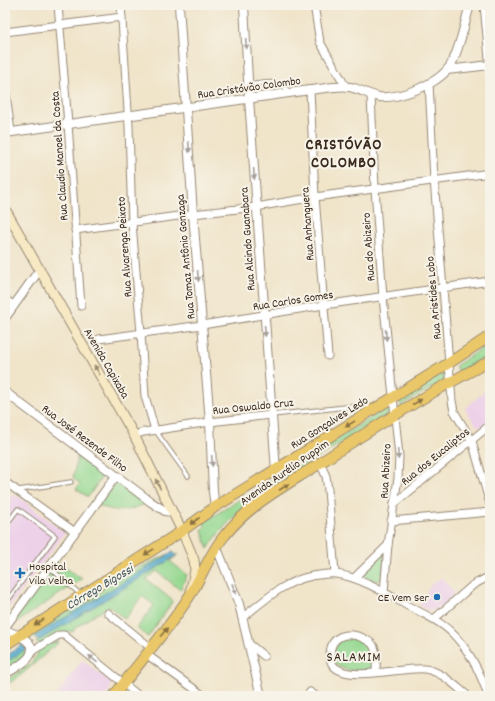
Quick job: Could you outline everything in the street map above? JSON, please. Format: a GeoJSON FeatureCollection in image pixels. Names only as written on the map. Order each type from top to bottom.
{"type":"FeatureCollection","features":[{"type":"Feature","properties":{"kind":"main road","name":"Avenida Capixaba"},"geometry":{"type":"LineString","coordinates":[[5,209],[134,435],[182,531],[191,552],[195,570],[188,598]]}},
{"type":"Feature","properties":{"kind":"main road","name":"Rua Gonçalves Ledo"},"geometry":{"type":"LineString","coordinates":[[5,644],[182,531],[215,507],[276,471],[490,336]]}},
{"type":"Feature","properties":{"kind":"main road","name":"Avenida Aurélio Puppim"},"geometry":{"type":"LineString","coordinates":[[114,696],[171,623],[188,598],[225,534],[252,508],[344,446],[450,382],[490,361]]}},
{"type":"Feature","properties":{"kind":"street","name":"Rua Claudio Manoel da Costa"},"geometry":{"type":"LineString","coordinates":[[58,5],[81,306]]}},
{"type":"Feature","properties":{"kind":"street","name":"Rua Alvarenga Peixoto"},"geometry":{"type":"LineString","coordinates":[[121,5],[129,116],[132,223],[145,396],[155,430]]}},
{"type":"Feature","properties":{"kind":"street","name":"Rua Tomaz Antônio Gonzaga"},"geometry":{"type":"LineString","coordinates":[[179,5],[215,507]]}},
{"type":"Feature","properties":{"kind":"street","name":"Rua Alcindo Guanabara"},"geometry":{"type":"LineString","coordinates":[[244,5],[256,207],[276,471]]}},
{"type":"Feature","properties":{"kind":"street"},"geometry":{"type":"LineString","coordinates":[[314,5],[320,42],[346,87]]}},
{"type":"Feature","properties":{"kind":"street"},"geometry":{"type":"LineString","coordinates":[[447,70],[455,56],[470,5]]}},
{"type":"Feature","properties":{"kind":"street"},"geometry":{"type":"LineString","coordinates":[[484,5],[490,69]]}},
{"type":"Feature","properties":{"kind":"street"},"geometry":{"type":"LineString","coordinates":[[5,32],[60,24],[122,18]]}},
{"type":"Feature","properties":{"kind":"street","name":"Rua Cristóvão Colombo"},"geometry":{"type":"LineString","coordinates":[[8,133],[310,90],[346,87],[356,88],[371,95],[381,97],[394,96],[411,92],[429,83],[447,70],[490,65]]}},
{"type":"Feature","properties":{"kind":"street","name":"Rua Aristides Lobo"},"geometry":{"type":"LineString","coordinates":[[429,83],[434,180],[452,401],[454,411],[472,441],[490,504]]}},
{"type":"Feature","properties":{"kind":"street"},"geometry":{"type":"LineString","coordinates":[[5,87],[8,133]]}},
{"type":"Feature","properties":{"kind":"street","name":"Rua Anhanguera"},"geometry":{"type":"LineString","coordinates":[[310,90],[315,197],[328,356]]}},
{"type":"Feature","properties":{"kind":"street","name":"Rua do Abizeiro"},"geometry":{"type":"LineString","coordinates":[[371,95],[375,189],[392,398]]}},
{"type":"Feature","properties":{"kind":"street"},"geometry":{"type":"LineString","coordinates":[[75,230],[256,207],[315,197],[490,173]]}},
{"type":"Feature","properties":{"kind":"street"},"geometry":{"type":"LineString","coordinates":[[5,318],[40,269]]}},
{"type":"Feature","properties":{"kind":"street","name":"Rua Carlos Gomes"},"geometry":{"type":"LineString","coordinates":[[99,339],[202,325],[490,281]]}},
{"type":"Feature","properties":{"kind":"street"},"geometry":{"type":"LineString","coordinates":[[5,299],[14,306]]}},
{"type":"Feature","properties":{"kind":"street","name":"Rua José Rezende Filho"},"geometry":{"type":"LineString","coordinates":[[5,392],[151,502],[165,511],[172,512]]}},
{"type":"Feature","properties":{"kind":"street","name":"Rua Abizeiro"},"geometry":{"type":"LineString","coordinates":[[384,592],[399,456],[392,398]]}},
{"type":"Feature","properties":{"kind":"street","name":"Rua Oswaldo Cruz"},"geometry":{"type":"LineString","coordinates":[[134,435],[155,430],[271,415]]}},
{"type":"Feature","properties":{"kind":"street","name":"Rua dos Eucaliptos"},"geometry":{"type":"LineString","coordinates":[[394,504],[490,425]]}},
{"type":"Feature","properties":{"kind":"street"},"geometry":{"type":"LineString","coordinates":[[320,463],[326,476],[328,490],[335,573]]}},
{"type":"Feature","properties":{"kind":"street"},"geometry":{"type":"LineString","coordinates":[[5,644],[5,629],[116,476]]}},
{"type":"Feature","properties":{"kind":"street"},"geometry":{"type":"LineString","coordinates":[[5,482],[75,532]]}},
{"type":"Feature","properties":{"kind":"street"},"geometry":{"type":"LineString","coordinates":[[151,502],[156,503],[166,500]]}},
{"type":"Feature","properties":{"kind":"street"},"geometry":{"type":"LineString","coordinates":[[391,521],[490,512]]}},
{"type":"Feature","properties":{"kind":"street"},"geometry":{"type":"LineString","coordinates":[[354,578],[388,545]]}},
{"type":"Feature","properties":{"kind":"street"},"geometry":{"type":"LineString","coordinates":[[215,549],[219,553],[236,594],[261,696]]}},
{"type":"Feature","properties":{"kind":"street"},"geometry":{"type":"LineString","coordinates":[[242,618],[274,592],[293,581],[312,576],[335,573],[354,578],[384,592],[434,619],[449,630],[470,655],[478,669],[488,696]]}},
{"type":"Feature","properties":{"kind":"street"},"geometry":{"type":"LineString","coordinates":[[434,619],[473,585],[490,576]]}},
{"type":"Feature","properties":{"kind":"street"},"geometry":{"type":"LineString","coordinates":[[108,613],[149,651],[204,696]]}},
{"type":"Feature","properties":{"kind":"street"},"geometry":{"type":"LineString","coordinates":[[5,629],[28,642],[32,651]]}},
{"type":"Feature","properties":{"kind":"street"},"geometry":{"type":"LineString","coordinates":[[376,672],[375,648],[372,643],[360,637],[346,634],[334,641],[331,649],[330,660],[332,666],[337,670],[355,674],[376,672],[414,668],[426,669],[437,672],[446,677],[468,696]]}},
{"type":"Feature","properties":{"kind":"street"},"geometry":{"type":"LineString","coordinates":[[5,674],[28,659],[32,651],[59,635],[64,635],[139,696]]}},
{"type":"Feature","properties":{"kind":"street"},"geometry":{"type":"LineString","coordinates":[[248,644],[264,656]]}},
{"type":"Feature","properties":{"kind":"lane"},"geometry":{"type":"LineString","coordinates":[[248,85],[271,82],[278,83],[286,87],[289,93]]}},
{"type":"Feature","properties":{"kind":"lane","name":"Rua Oswaldo Cruz"},"geometry":{"type":"LineString","coordinates":[[271,415],[364,405],[373,409]]}},
{"type":"Feature","properties":{"kind":"lane","name":"Rua Alvarenga Peixoto"},"geometry":{"type":"LineString","coordinates":[[155,430],[188,476]]}},
{"type":"Feature","properties":{"kind":"lane"},"geometry":{"type":"LineString","coordinates":[[17,491],[71,482]]}},
{"type":"Feature","properties":{"kind":"lane"},"geometry":{"type":"LineString","coordinates":[[5,526],[18,509],[55,536],[5,604]]}},
{"type":"Feature","properties":{"kind":"lane"},"geometry":{"type":"LineString","coordinates":[[50,567],[82,595]]}},
{"type":"Feature","properties":{"kind":"shaded area"},"geometry":{"type":"Polygon","coordinates":[[[490,386],[490,419],[481,427],[477,426],[465,409],[490,386]]]}},
{"type":"Feature","properties":{"kind":"shaded area","name":"Hospital Vila Velha"},"geometry":{"type":"Polygon","coordinates":[[[5,494],[19,497],[65,533],[5,613],[5,494]]]}},
{"type":"Feature","properties":{"kind":"shaded area","name":"CE Vem Ser"},"geometry":{"type":"Polygon","coordinates":[[[441,577],[454,593],[442,607],[434,610],[427,610],[423,608],[419,605],[432,583],[435,583],[441,577]]]}},
{"type":"Feature","properties":{"kind":"shaded area"},"geometry":{"type":"Polygon","coordinates":[[[82,660],[111,682],[111,687],[105,696],[56,696],[82,660]]]}},
{"type":"Feature","properties":{"kind":"green space"},"geometry":{"type":"Polygon","coordinates":[[[490,343],[490,355],[459,371],[455,366],[490,343]]]}},
{"type":"Feature","properties":{"kind":"green space"},"geometry":{"type":"Polygon","coordinates":[[[444,373],[445,380],[401,406],[399,400],[444,373]]]}},
{"type":"Feature","properties":{"kind":"green space"},"geometry":{"type":"Polygon","coordinates":[[[391,405],[393,411],[313,460],[244,509],[234,517],[216,537],[208,549],[202,530],[205,529],[204,522],[391,405]]]}},
{"type":"Feature","properties":{"kind":"green space"},"geometry":{"type":"Polygon","coordinates":[[[78,454],[104,474],[88,497],[76,489],[80,484],[73,478],[78,454]]]}},
{"type":"Feature","properties":{"kind":"green space"},"geometry":{"type":"Polygon","coordinates":[[[116,482],[146,503],[128,510],[104,508],[98,505],[116,482]]]}},
{"type":"Feature","properties":{"kind":"green space"},"geometry":{"type":"Polygon","coordinates":[[[386,550],[382,579],[376,581],[365,577],[364,574],[366,571],[386,550]]]}},
{"type":"Feature","properties":{"kind":"green space"},"geometry":{"type":"Polygon","coordinates":[[[173,552],[35,636],[33,637],[31,634],[127,573],[173,552]]]}},
{"type":"Feature","properties":{"kind":"green space"},"geometry":{"type":"Polygon","coordinates":[[[179,554],[170,561],[187,575],[180,590],[157,571],[146,579],[173,601],[148,637],[137,628],[154,605],[142,596],[125,619],[109,606],[75,628],[73,632],[68,631],[61,639],[39,644],[36,642],[179,554]]]}},
{"type":"Feature","properties":{"kind":"green space"},"geometry":{"type":"Polygon","coordinates":[[[56,561],[82,579],[19,621],[12,620],[56,561]]]}},
{"type":"Feature","properties":{"kind":"green space"},"geometry":{"type":"Polygon","coordinates":[[[344,638],[358,640],[368,645],[371,649],[373,661],[372,669],[351,671],[343,669],[336,664],[333,656],[335,648],[340,640],[344,638]]]}},
{"type":"Feature","properties":{"kind":"green space"},"geometry":{"type":"Polygon","coordinates":[[[59,642],[21,675],[5,686],[5,681],[31,664],[37,655],[39,645],[59,642]]]}},
{"type":"Feature","properties":{"kind":"green space"},"geometry":{"type":"Polygon","coordinates":[[[26,646],[28,651],[24,657],[5,669],[5,663],[26,649],[26,646]]]}},
{"type":"Feature","properties":{"kind":"water"},"geometry":{"type":"Polygon","coordinates":[[[173,552],[176,556],[38,641],[35,636],[173,552]]]}},
{"type":"Feature","properties":{"kind":"water"},"geometry":{"type":"Polygon","coordinates":[[[23,644],[26,649],[5,663],[5,657],[23,644]]]}},
{"type":"Feature","properties":{"kind":"place","name":"Hospital Vila Velha"},"geometry":{"type":"Point","coordinates":[20,573]}},
{"type":"Feature","properties":{"kind":"place","name":"CE Vem Ser"},"geometry":{"type":"Point","coordinates":[437,597]}},
{"type":"Feature","properties":{"kind":"district","name":"CRISTÓVÃO COLOMBO"},"geometry":{"type":"Point","coordinates":[344,152]}},
{"type":"Feature","properties":{"kind":"district","name":"SALAMIM"},"geometry":{"type":"Point","coordinates":[354,656]}},
{"type":"Feature","properties":{"kind":"water label","name":"Córrego Bigossi"},"geometry":{"type":"Point","coordinates":[99,586]}}]}
